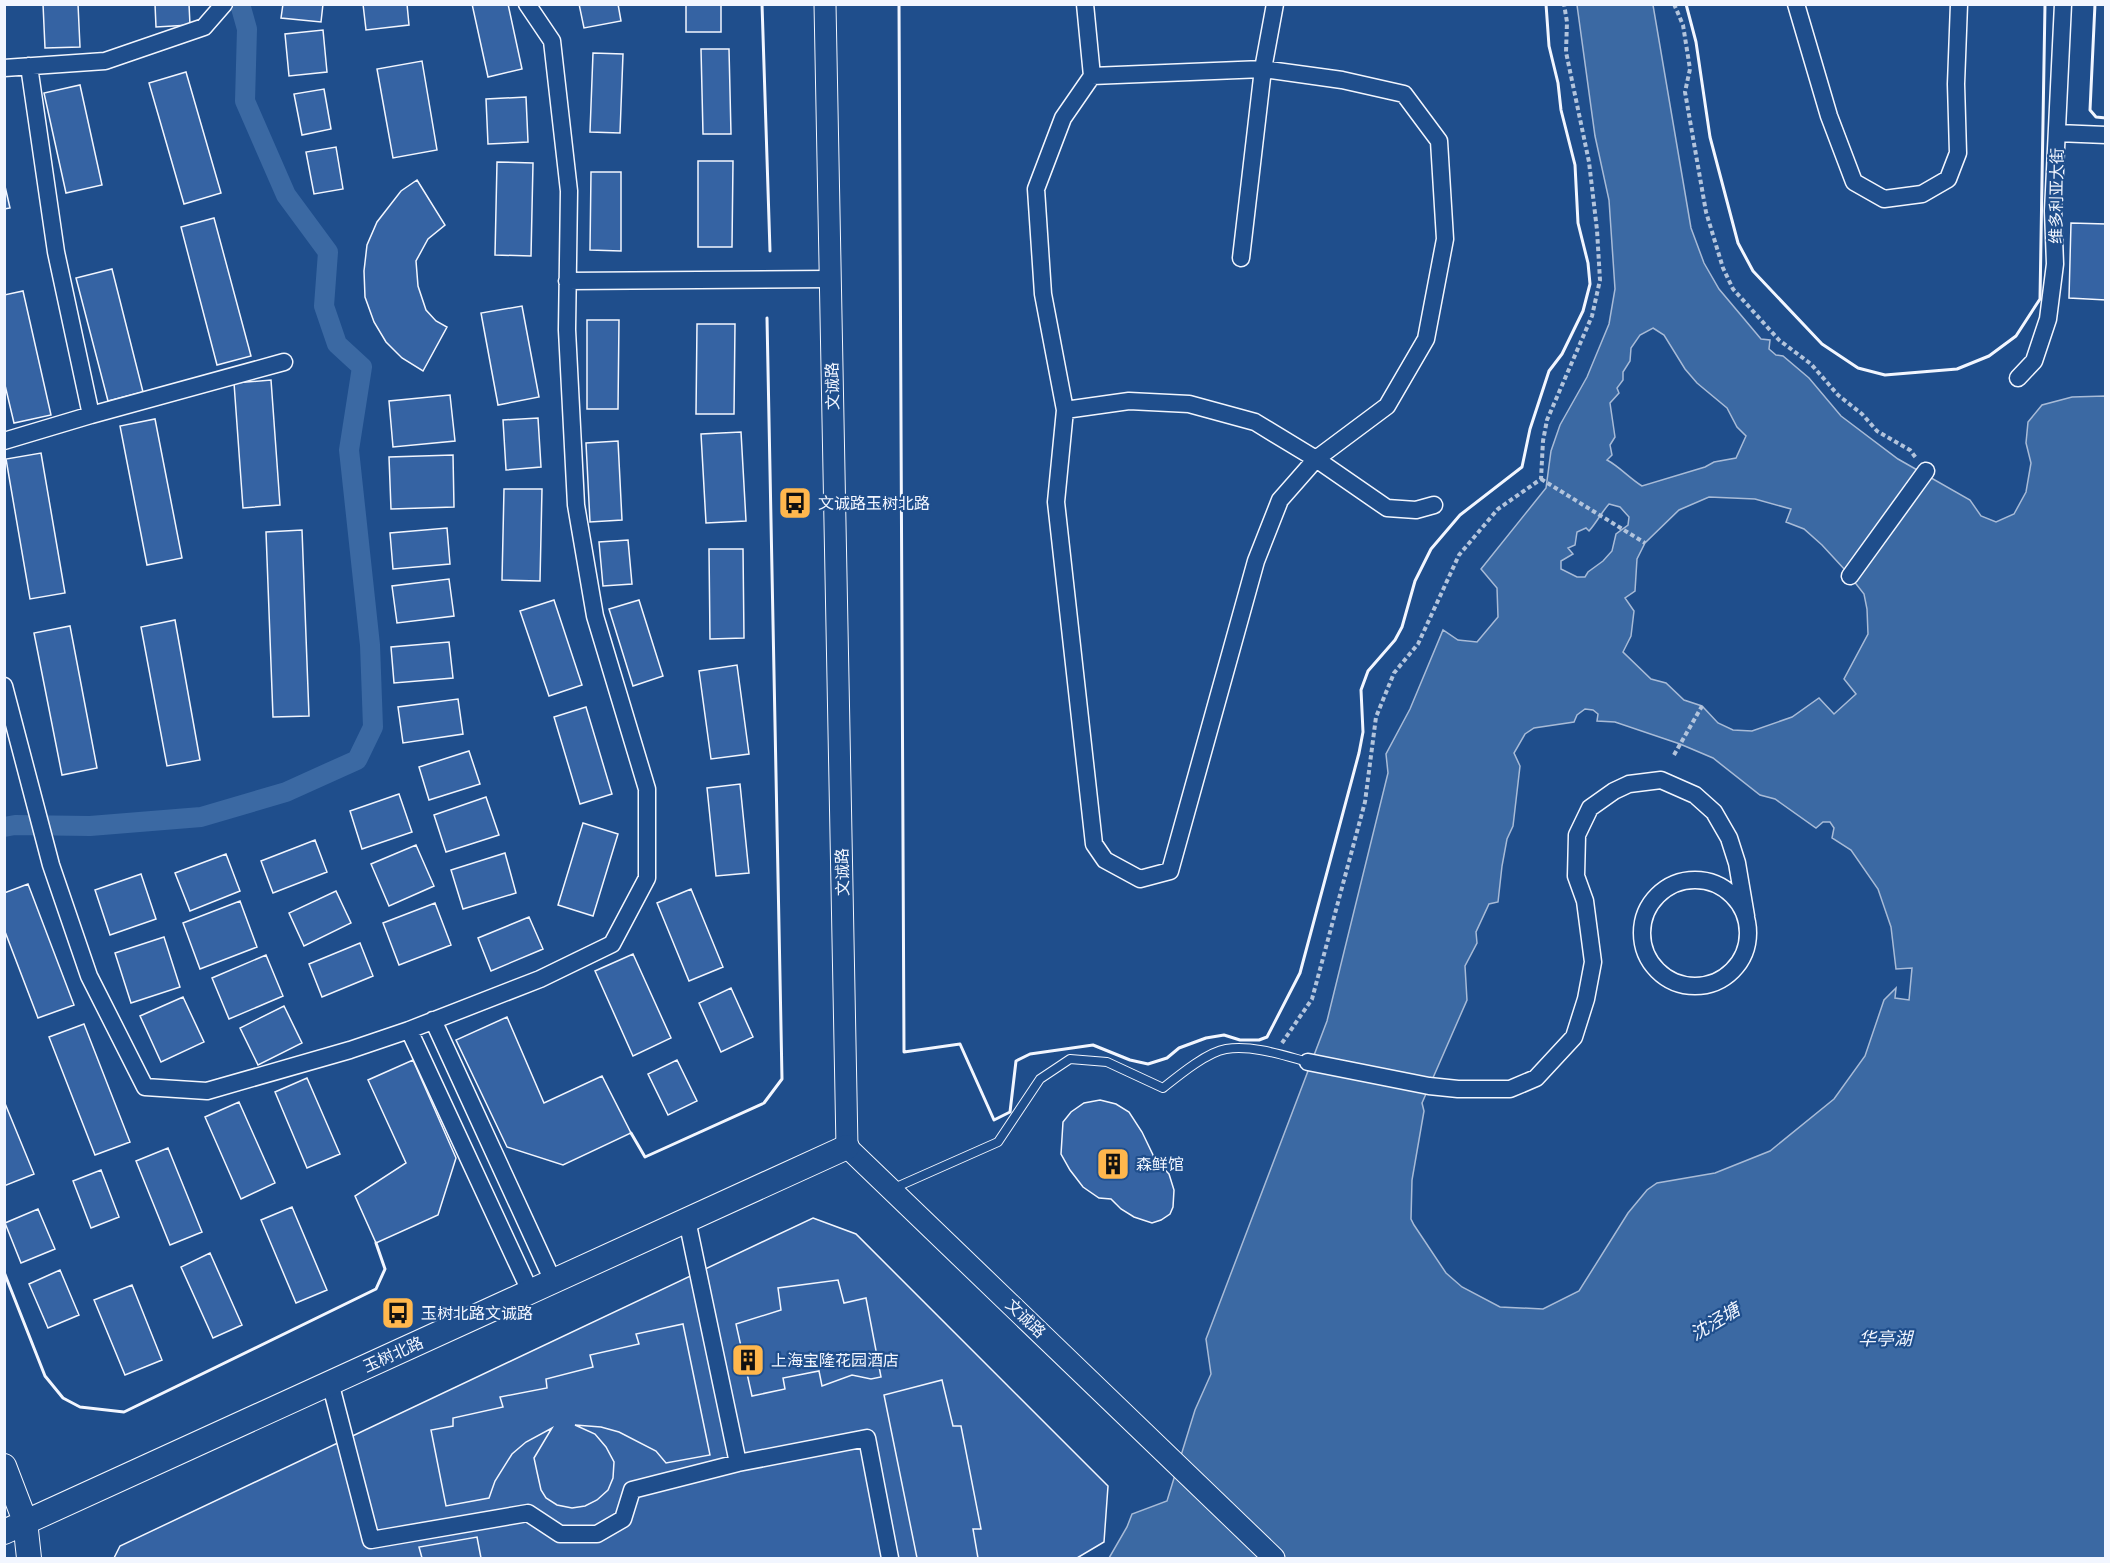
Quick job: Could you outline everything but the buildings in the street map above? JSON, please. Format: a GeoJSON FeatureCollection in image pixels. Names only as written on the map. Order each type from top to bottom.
{"type":"FeatureCollection","features":[{"type":"Feature","properties":{"kind":"main road","name":"玉树北路"},"geometry":{"type":"LineString","coordinates":[[15,1526],[847,1147]]}},
{"type":"Feature","properties":{"kind":"main road"},"geometry":{"type":"LineString","coordinates":[[4,1466],[15,1526],[29,1558]]}},
{"type":"Feature","properties":{"kind":"street"},"geometry":{"type":"LineString","coordinates":[[4,68],[105,61],[204,27],[224,4]]}},
{"type":"Feature","properties":{"kind":"street"},"geometry":{"type":"LineString","coordinates":[[4,686],[51,865],[89,976],[145,1087],[207,1091],[350,1050],[409,1030],[540,979],[612,944],[647,878],[647,789],[595,616],[576,505],[567,330],[569,190],[552,41],[527,4]]}},
{"type":"Feature","properties":{"kind":"street","name":"文诚路"},"geometry":{"type":"LineString","coordinates":[[825,4],[847,1147],[1274,1558]]}},
{"type":"Feature","properties":{"kind":"street"},"geometry":{"type":"LineString","coordinates":[[1085,4],[1092,76],[1064,118],[1036,189],[1043,294],[1065,410],[1056,502],[1094,844],[1105,860],[1140,879],[1170,871],[1256,561],[1280,500],[1316,459],[1387,406],[1426,339],[1445,239],[1439,141],[1404,94],[1342,80],[1263,69],[1092,76]]}},
{"type":"Feature","properties":{"kind":"street"},"geometry":{"type":"LineString","coordinates":[[1241,258],[1263,69],[1275,4]]}},
{"type":"Feature","properties":{"kind":"street"},"geometry":{"type":"LineString","coordinates":[[1796,4],[1829,116],[1854,182],[1884,200],[1922,194],[1948,179],[1958,153],[1956,84],[1959,4]]}},
{"type":"Feature","properties":{"kind":"street","name":"维多利亚大街"},"geometry":{"type":"LineString","coordinates":[[2018,378],[2034,362],[2048,319],[2055,264],[2053,211],[2063,4]]}},
{"type":"Feature","properties":{"kind":"street"},"geometry":{"type":"LineString","coordinates":[[29,66],[56,252],[91,415]]}},
{"type":"Feature","properties":{"kind":"street"},"geometry":{"type":"LineString","coordinates":[[2057,133],[2106,135]]}},
{"type":"Feature","properties":{"kind":"street"},"geometry":{"type":"LineString","coordinates":[[567,281],[830,279]]}},
{"type":"Feature","properties":{"kind":"street"},"geometry":{"type":"LineString","coordinates":[[4,441],[284,362]]}},
{"type":"Feature","properties":{"kind":"street"},"geometry":{"type":"LineString","coordinates":[[1065,410],[1129,401],[1189,404],[1255,422],[1316,459],[1387,508],[1416,510],[1434,505]]}},
{"type":"Feature","properties":{"kind":"street"},"geometry":{"type":"LineString","coordinates":[[1850,576],[1926,471]]}},
{"type":"Feature","properties":{"kind":"street"},"geometry":{"type":"LineString","coordinates":[[1308,1062],[1429,1086],[1458,1089],[1510,1089],[1536,1077],[1574,1037],[1586,999],[1593,962],[1586,901],[1576,876],[1577,835],[1590,808],[1614,790],[1629,784],[1661,780],[1695,795],[1714,812],[1729,838],[1737,863],[1746,916],[1748,933],[1745,950],[1737,965],[1725,977],[1709,984],[1692,986],[1676,982],[1661,974],[1650,961],[1643,944],[1642,926],[1648,909],[1658,894],[1673,884],[1690,880],[1708,881],[1724,888],[1737,900],[1746,916]]}},
{"type":"Feature","properties":{"kind":"street"},"geometry":{"type":"LineString","coordinates":[[433,1020],[553,1281]]}},
{"type":"Feature","properties":{"kind":"street"},"geometry":{"type":"LineString","coordinates":[[409,1030],[530,1291]]}},
{"type":"Feature","properties":{"kind":"street"},"geometry":{"type":"LineString","coordinates":[[687,1220],[738,1463]]}},
{"type":"Feature","properties":{"kind":"street"},"geometry":{"type":"LineString","coordinates":[[330,1382],[371,1539],[528,1513],[561,1533],[597,1534],[623,1519],[632,1490],[738,1463],[867,1438],[890,1558]]}},
{"type":"Feature","properties":{"kind":"lane"},"geometry":{"type":"LineString","coordinates":[[892,1189],[998,1142],[1040,1079],[1070,1059],[1107,1062],[1163,1088],[1193,1065],[1225,1049],[1258,1050],[1308,1062]]}},
{"type":"Feature","properties":{"kind":"path"},"geometry":{"type":"LineString","coordinates":[[1275,1054],[1312,999],[1365,802],[1376,717],[1394,673],[1418,644],[1459,555],[1498,509],[1541,478],[1547,420],[1592,316],[1600,280],[1598,230],[1589,162],[1566,52],[1568,22],[1564,4]]}},
{"type":"Feature","properties":{"kind":"path"},"geometry":{"type":"LineString","coordinates":[[1674,4],[1683,25],[1690,69],[1685,92],[1706,212],[1733,289],[1779,340],[1811,364],[1838,395],[1862,414],[1877,431],[1910,450],[1926,471]]}},
{"type":"Feature","properties":{"kind":"path"},"geometry":{"type":"LineString","coordinates":[[1541,478],[1645,543]]}},
{"type":"Feature","properties":{"kind":"path"},"geometry":{"type":"LineString","coordinates":[[1674,755],[1702,706]]}},
{"type":"Feature","properties":{"kind":"water","name":"华亭湖"},"geometry":{"type":"Polygon","coordinates":[[[1577,5],[1653,5],[1691,228],[1704,263],[1719,289],[1761,339],[1770,340],[1769,349],[1776,355],[1783,356],[1809,378],[1841,416],[1898,459],[1970,500],[1981,516],[1996,522],[2014,514],[2026,492],[2031,463],[2026,443],[2028,422],[2042,405],[2072,397],[2105,396],[2105,1558],[1109,1558],[1132,1514],[1167,1501],[1195,1410],[1211,1374],[1206,1339],[1327,1021],[1388,773],[1386,754],[1410,709],[1443,630],[1458,640],[1477,642],[1498,617],[1497,588],[1481,569],[1546,488],[1551,451],[1560,425],[1587,377],[1609,324],[1615,289],[1609,200],[1595,136],[1577,5]],[[1653,328],[1640,335],[1631,348],[1630,361],[1623,372],[1623,380],[1617,388],[1619,393],[1610,403],[1615,437],[1610,445],[1612,455],[1607,460],[1642,486],[1705,467],[1714,462],[1736,458],[1746,436],[1737,427],[1727,408],[1697,383],[1685,369],[1664,335],[1653,328]],[[1709,497],[1679,510],[1645,543],[1637,559],[1635,591],[1625,598],[1634,611],[1631,636],[1623,652],[1651,679],[1666,683],[1684,700],[1702,706],[1718,723],[1733,730],[1752,731],[1792,717],[1819,698],[1834,714],[1856,694],[1844,679],[1868,634],[1864,594],[1822,545],[1804,529],[1786,522],[1791,509],[1755,499],[1709,497]],[[1609,504],[1589,531],[1586,528],[1577,532],[1575,545],[1568,548],[1573,554],[1561,561],[1561,569],[1577,577],[1585,577],[1612,551],[1616,534],[1628,525],[1629,517],[1620,507],[1609,504]],[[1585,709],[1577,715],[1574,722],[1534,728],[1525,734],[1514,753],[1520,766],[1513,826],[1507,839],[1498,902],[1489,904],[1476,932],[1477,943],[1465,966],[1467,1000],[1422,1103],[1424,1111],[1412,1180],[1411,1219],[1446,1273],[1462,1287],[1500,1307],[1543,1309],[1579,1291],[1628,1213],[1647,1190],[1657,1183],[1715,1173],[1770,1151],[1834,1099],[1865,1056],[1884,1000],[1896,988],[1895,998],[1909,1000],[1912,968],[1896,969],[1891,927],[1878,889],[1851,850],[1832,838],[1834,828],[1830,822],[1823,822],[1816,828],[1775,799],[1760,795],[1713,758],[1680,744],[1615,722],[1597,721],[1598,714],[1593,710],[1585,709]]]}},
{"type":"Feature","properties":{"kind":"waterway"},"geometry":{"type":"LineString","coordinates":[[4,827],[15,825],[90,826],[201,817],[286,792],[357,760],[373,727],[370,645],[349,450],[362,367],[337,344],[324,306],[328,252],[286,195],[245,101],[247,29],[240,4]]}},
{"type":"Feature","properties":{"kind":"wall"},"geometry":{"type":"LineString","coordinates":[[762,4],[770,251]]}},
{"type":"Feature","properties":{"kind":"wall"},"geometry":{"type":"LineString","coordinates":[[899,4],[904,1052],[960,1044],[994,1120],[1010,1112],[1016,1061],[1030,1054],[1093,1045],[1130,1060],[1148,1064],[1167,1058],[1179,1048],[1206,1038],[1224,1035],[1240,1040],[1259,1040],[1267,1037],[1300,973],[1359,753],[1363,732],[1361,690],[1368,671],[1395,640],[1402,627],[1415,581],[1431,549],[1460,515],[1522,467],[1530,429],[1549,371],[1562,354],[1583,311],[1590,284],[1588,263],[1578,223],[1575,165],[1561,110],[1558,83],[1549,46],[1546,4]]}},
{"type":"Feature","properties":{"kind":"wall"},"geometry":{"type":"LineString","coordinates":[[1686,4],[1696,42],[1710,137],[1738,243],[1753,271],[1822,344],[1858,368],[1885,375],[1957,369],[1989,356],[2016,336],[2040,299],[2045,4]]}},
{"type":"Feature","properties":{"kind":"wall"},"geometry":{"type":"LineString","coordinates":[[2095,4],[2090,110],[2096,117],[2106,118]]}},
{"type":"Feature","properties":{"kind":"wall"},"geometry":{"type":"LineString","coordinates":[[631,1133],[645,1157],[764,1103],[782,1079],[767,318]]}},
{"type":"Feature","properties":{"kind":"wall"},"geometry":{"type":"LineString","coordinates":[[4,1272],[45,1376],[63,1398],[80,1407],[124,1412],[376,1289],[385,1269],[376,1243]]}},
{"type":"Feature","properties":{"kind":"place","name":"文诚路玉树北路"},"geometry":{"type":"Point","coordinates":[795,503]}},
{"type":"Feature","properties":{"kind":"place","name":"森鲜馆"},"geometry":{"type":"Point","coordinates":[1113,1164]}},
{"type":"Feature","properties":{"kind":"place","name":"玉树北路文诚路"},"geometry":{"type":"Point","coordinates":[398,1313]}},
{"type":"Feature","properties":{"kind":"place","name":"上海宝隆花园酒店"},"geometry":{"type":"Point","coordinates":[748,1360]}},
{"type":"Feature","properties":{"kind":"water label","name":"沈泾塘"},"geometry":{"type":"Point","coordinates":[1715,1322]}}]}
